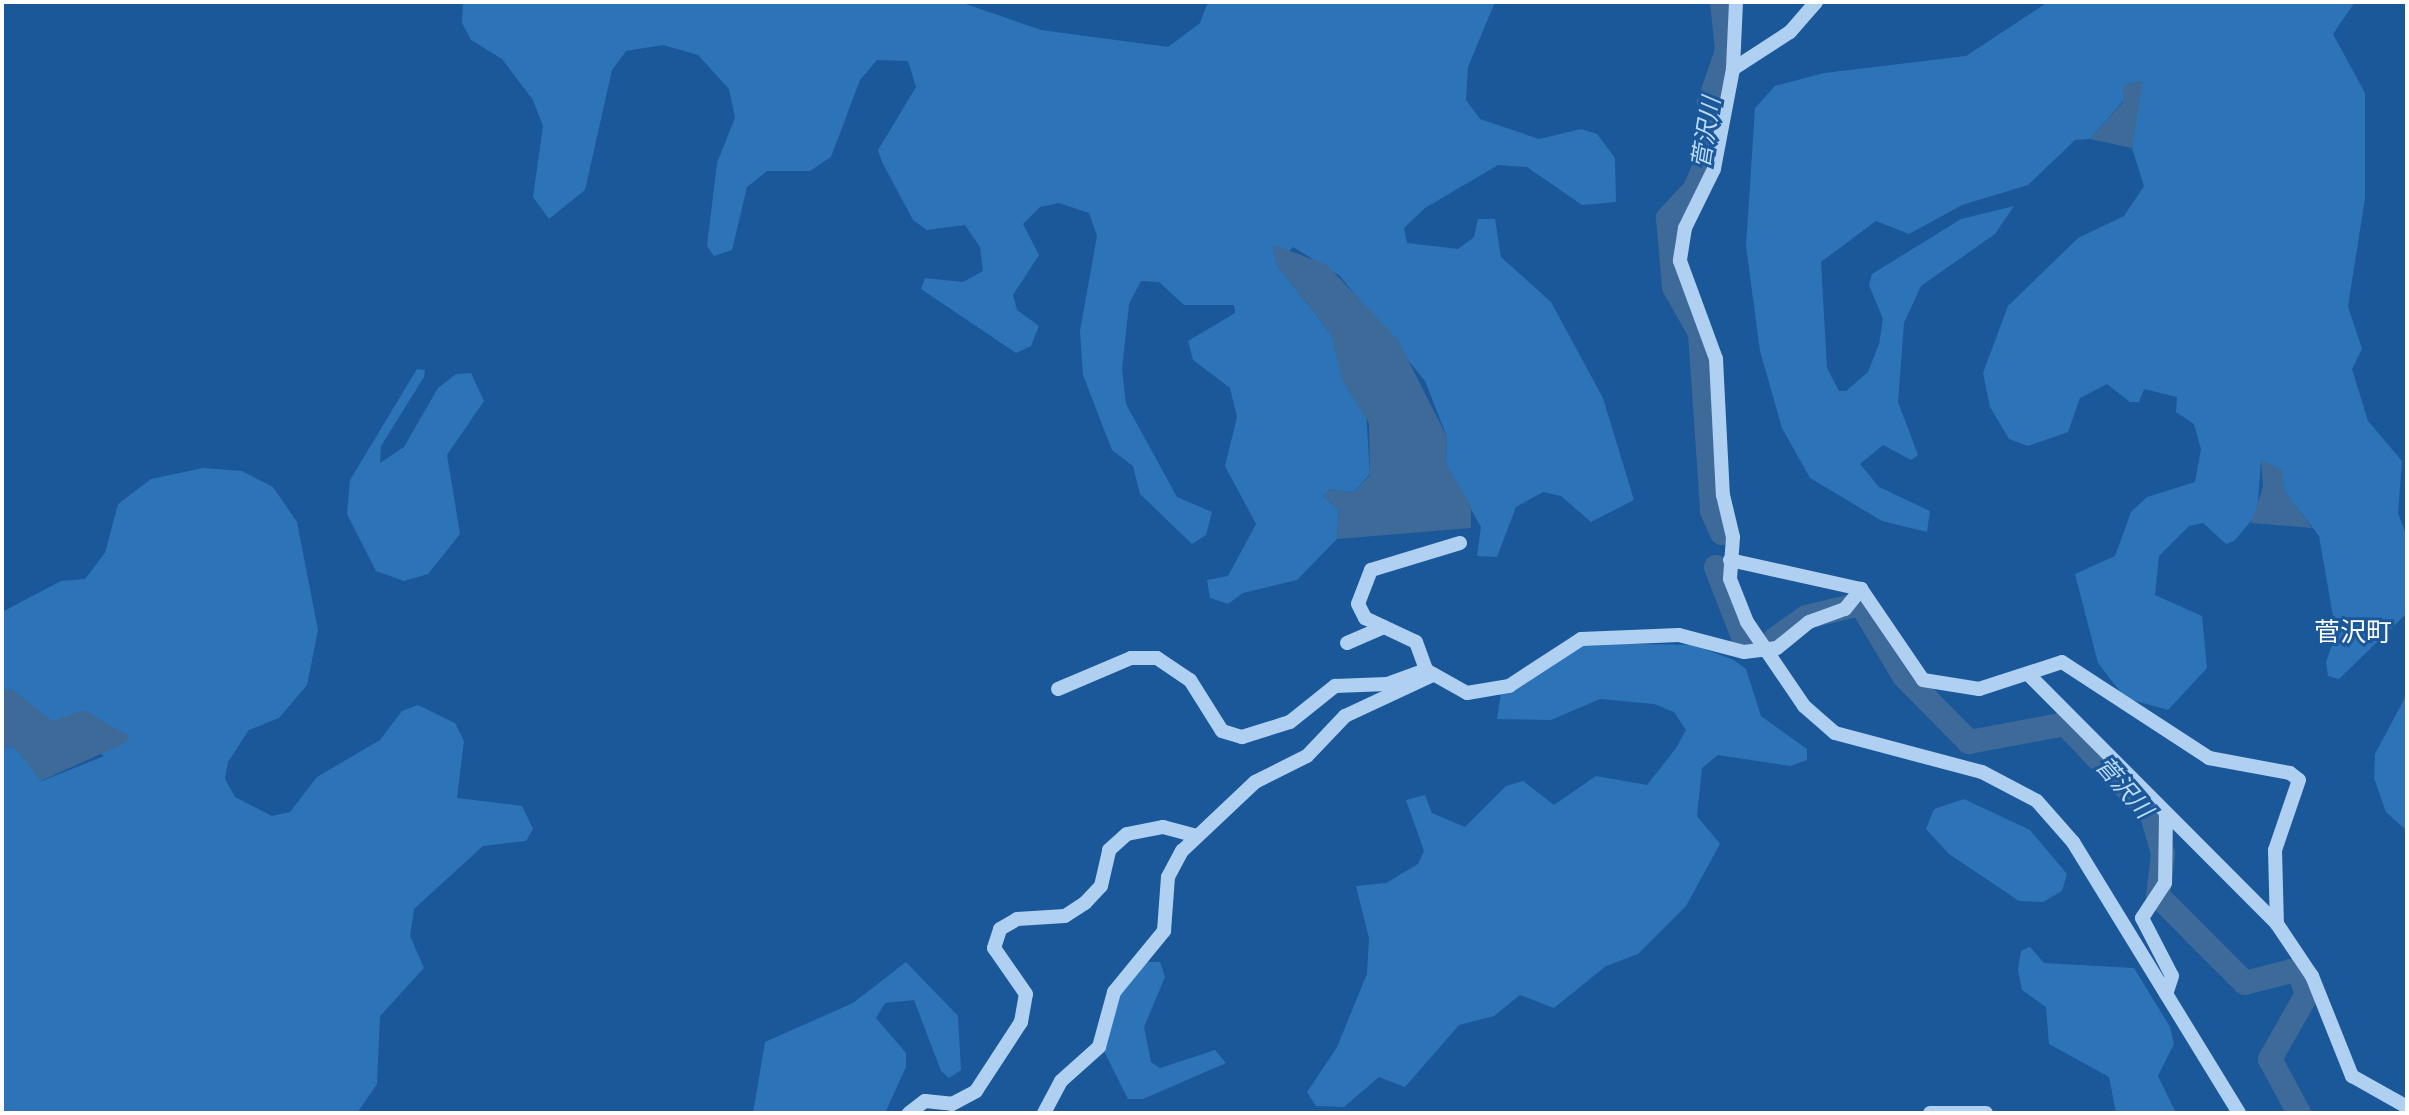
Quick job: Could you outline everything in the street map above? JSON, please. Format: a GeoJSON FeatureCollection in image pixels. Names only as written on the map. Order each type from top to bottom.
{"type":"FeatureCollection","features":[{"type":"Feature","properties":{"kind":"street"},"geometry":{"type":"LineString","coordinates":[[1736,2],[1733,69],[1714,169],[1685,228],[1680,261],[1716,359],[1730,560],[1736,598],[1765,651],[1804,706],[1835,733],[1982,772],[2037,801],[2073,842],[2236,1111]]}},
{"type":"Feature","properties":{"kind":"street"},"geometry":{"type":"LineString","coordinates":[[1733,69],[1790,32],[1816,2]]}},
{"type":"Feature","properties":{"kind":"street"},"geometry":{"type":"LineString","coordinates":[[1460,543],[1402,555],[1361,581],[1360,611],[1416,642],[1430,672],[1467,693],[1495,692],[1581,639],[1679,635],[1730,650],[1765,651],[1854,599]]}},
{"type":"Feature","properties":{"kind":"street"},"geometry":{"type":"LineString","coordinates":[[1730,560],[1854,599],[1923,680],[1979,689],[2030,676],[2051,662],[2076,667],[2095,686],[2209,758],[2272,765],[2299,780],[2275,850],[2277,924]]}},
{"type":"Feature","properties":{"kind":"street"},"geometry":{"type":"LineString","coordinates":[[1347,643],[1384,627]]}},
{"type":"Feature","properties":{"kind":"street"},"geometry":{"type":"LineString","coordinates":[[1058,689],[1120,661],[1157,658],[1190,680],[1222,731],[1242,737],[1290,722],[1335,686],[1387,684],[1430,672]]}},
{"type":"Feature","properties":{"kind":"street"},"geometry":{"type":"LineString","coordinates":[[1044,1113],[1061,1081],[1099,1047],[1114,992],[1164,931],[1173,864],[1197,836],[1255,782],[1307,756],[1345,716],[1430,672]]}},
{"type":"Feature","properties":{"kind":"street"},"geometry":{"type":"LineString","coordinates":[[2030,676],[2277,924],[2312,976],[2352,1076],[2407,1107]]}},
{"type":"Feature","properties":{"kind":"street"},"geometry":{"type":"LineString","coordinates":[[2166,814],[2158,890],[2142,918],[2172,976],[2166,994]]}},
{"type":"Feature","properties":{"kind":"street"},"geometry":{"type":"LineString","coordinates":[[909,1113],[925,1101],[952,1104],[976,1091],[1021,1022],[1026,994],[994,948],[1007,921],[1076,910],[1101,886],[1109,850],[1127,834],[1163,827],[1197,836]]}},
{"type":"Feature","properties":{"kind":"street"},"geometry":{"type":"LineString","coordinates":[[1930,1113],[1986,1113]]}},
{"type":"Feature","properties":{"kind":"shaded area"},"geometry":{"type":"Polygon","coordinates":[[[463,2],[960,2],[1041,30],[1168,47],[1200,23],[1208,2],[1495,2],[1468,67],[1466,100],[1480,119],[1539,139],[1581,129],[1597,134],[1615,158],[1616,202],[1582,205],[1527,167],[1498,165],[1425,208],[1404,228],[1407,243],[1458,249],[1474,237],[1478,219],[1495,219],[1501,257],[1551,302],[1603,398],[1634,500],[1591,522],[1561,496],[1543,492],[1516,507],[1497,557],[1477,556],[1481,527],[1446,464],[1447,437],[1425,381],[1340,276],[1293,247],[1276,264],[1331,334],[1353,396],[1366,412],[1370,474],[1353,493],[1331,489],[1323,496],[1339,510],[1337,539],[1297,580],[1243,593],[1228,604],[1210,598],[1207,580],[1228,576],[1256,524],[1225,466],[1237,417],[1230,388],[1193,360],[1188,341],[1235,313],[1234,305],[1184,305],[1159,282],[1141,281],[1129,304],[1122,369],[1126,404],[1177,497],[1212,512],[1206,535],[1192,544],[1140,494],[1133,466],[1112,450],[1083,375],[1080,331],[1097,236],[1089,213],[1059,203],[1040,207],[1023,224],[1039,255],[1013,295],[1017,310],[1039,326],[1031,346],[1016,353],[921,289],[925,278],[963,282],[983,271],[980,247],[965,225],[927,230],[913,220],[882,162],[878,150],[916,87],[908,61],[877,60],[860,80],[831,157],[810,171],[767,171],[747,187],[732,250],[714,256],[707,246],[717,163],[735,118],[729,89],[698,55],[663,45],[626,51],[612,70],[585,190],[549,219],[533,197],[543,126],[533,100],[502,59],[471,40],[462,23],[463,2]]]}},
{"type":"Feature","properties":{"kind":"shaded area"},"geometry":{"type":"Polygon","coordinates":[[[2048,2],[2355,2],[2333,34],[2365,93],[2365,199],[2348,306],[2362,349],[2352,369],[2368,421],[2402,461],[2398,513],[2407,537],[2407,613],[2339,679],[2328,676],[2326,662],[2336,633],[2319,536],[2261,461],[2257,514],[2234,541],[2226,544],[2203,523],[2189,526],[2159,556],[2155,595],[2202,616],[2207,668],[2168,710],[2125,698],[2098,663],[2075,574],[2115,556],[2131,512],[2147,497],[2195,482],[2201,449],[2194,424],[2176,412],[2177,397],[2144,389],[2139,402],[2130,402],[2107,384],[2080,398],[2068,432],[2028,446],[2009,439],[1990,407],[1983,373],[2008,306],[2078,238],[2124,216],[2144,186],[2132,148],[2135,106],[2123,101],[2090,139],[2075,140],[2028,185],[1962,205],[1909,234],[1876,221],[1821,262],[1827,368],[1839,391],[1846,391],[1868,372],[1879,344],[1883,319],[1869,285],[1872,274],[1961,219],[2014,206],[1995,234],[1921,286],[1904,323],[1898,402],[1918,455],[1911,460],[1883,445],[1860,464],[1879,487],[1930,511],[1927,532],[1882,521],[1810,478],[1782,428],[1760,351],[1746,246],[1755,108],[1775,86],[1824,73],[1966,56],[2048,2]]]}},
{"type":"Feature","properties":{"kind":"shaded area"},"geometry":{"type":"Polygon","coordinates":[[[2143,81],[2132,148],[2090,139],[2123,102],[2124,84],[2143,81]]]}},
{"type":"Feature","properties":{"kind":"shaded area"},"geometry":{"type":"Polygon","coordinates":[[[1272,244],[1327,265],[1398,340],[1447,437],[1446,464],[1471,505],[1471,528],[1337,539],[1339,510],[1323,496],[1331,489],[1353,493],[1370,475],[1369,423],[1342,380],[1331,334],[1276,264],[1272,244]]]}},
{"type":"Feature","properties":{"kind":"shaded area"},"geometry":{"type":"Polygon","coordinates":[[[417,369],[425,370],[424,377],[381,446],[380,463],[404,447],[438,388],[456,374],[471,373],[484,401],[447,455],[460,534],[428,574],[404,581],[376,571],[347,514],[350,480],[417,369]]]}},
{"type":"Feature","properties":{"kind":"shaded area"},"geometry":{"type":"Polygon","coordinates":[[[2261,460],[2282,470],[2284,490],[2312,528],[2251,523],[2263,487],[2261,460]]]}},
{"type":"Feature","properties":{"kind":"shaded area"},"geometry":{"type":"Polygon","coordinates":[[[203,468],[242,471],[273,487],[297,522],[318,630],[307,685],[279,718],[249,730],[228,762],[225,779],[235,797],[272,816],[290,812],[317,777],[380,740],[402,711],[418,705],[455,723],[464,741],[457,798],[522,806],[533,829],[526,841],[483,846],[414,909],[410,936],[424,968],[380,1016],[377,1084],[357,1113],[2,1113],[2,746],[15,748],[42,781],[104,756],[2,693],[2,612],[61,581],[85,579],[105,553],[118,504],[151,479],[203,468]]]}},
{"type":"Feature","properties":{"kind":"shaded area"},"geometry":{"type":"Polygon","coordinates":[[[1587,643],[1693,645],[1734,660],[1746,669],[1761,716],[1807,749],[1807,760],[1790,766],[1718,755],[1702,768],[1697,816],[1720,844],[1686,906],[1638,954],[1606,966],[1554,1008],[1520,995],[1494,1016],[1459,1025],[1405,1087],[1379,1077],[1344,1107],[1316,1106],[1307,1092],[1337,1047],[1367,974],[1369,938],[1356,886],[1386,883],[1418,864],[1424,851],[1406,800],[1425,795],[1432,813],[1465,827],[1506,786],[1523,781],[1554,805],[1596,776],[1647,785],[1676,748],[1686,730],[1674,712],[1654,704],[1600,699],[1551,720],[1497,719],[1501,693],[1587,643]]]}},
{"type":"Feature","properties":{"kind":"shaded area"},"geometry":{"type":"Polygon","coordinates":[[[11,688],[52,721],[84,710],[129,736],[127,742],[41,781],[15,748],[2,746],[2,693],[11,688]]]}},
{"type":"Feature","properties":{"kind":"shaded area"},"geometry":{"type":"Polygon","coordinates":[[[2407,694],[2407,831],[2386,812],[2374,778],[2375,754],[2407,694]]]}},
{"type":"Feature","properties":{"kind":"shaded area"},"geometry":{"type":"Polygon","coordinates":[[[1964,799],[2030,830],[2067,874],[2062,891],[2043,902],[2019,901],[1949,854],[1926,829],[1934,809],[1964,799]]]}},
{"type":"Feature","properties":{"kind":"shaded area"},"geometry":{"type":"Polygon","coordinates":[[[2030,947],[2044,963],[2134,968],[2170,1027],[2174,1044],[2158,1076],[2176,1113],[2116,1113],[2109,1077],[2049,1044],[2046,1007],[2022,990],[2018,970],[2021,951],[2030,947]]]}},
{"type":"Feature","properties":{"kind":"shaded area"},"geometry":{"type":"Polygon","coordinates":[[[906,962],[958,1016],[961,1070],[949,1078],[941,1071],[914,1000],[885,1003],[876,1018],[906,1053],[906,1067],[885,1113],[753,1113],[765,1042],[853,1003],[906,962]]]}},
{"type":"Feature","properties":{"kind":"shaded area"},"geometry":{"type":"Polygon","coordinates":[[[1147,962],[1160,962],[1165,977],[1144,1027],[1151,1062],[1160,1068],[1215,1050],[1226,1063],[1143,1099],[1128,1099],[1101,1045],[1128,974],[1147,962]]]}},
{"type":"Feature","properties":{"kind":"waterway","name":"菅沢川"},"geometry":{"type":"LineString","coordinates":[[1722,2],[1727,51],[1709,103],[1708,158],[1695,189],[1668,218],[1674,287],[1700,333],[1712,511],[1722,533]]}},
{"type":"Feature","properties":{"kind":"waterway","name":"菅沢川"},"geometry":{"type":"LineString","coordinates":[[1716,567],[1745,642]]}},
{"type":"Feature","properties":{"kind":"waterway","name":"菅沢川"},"geometry":{"type":"LineString","coordinates":[[1775,639],[1806,617],[1861,604],[1904,676],[1969,742],[2065,724],[2152,815],[2163,854],[2158,896],[2245,983],[2291,971],[2301,976],[2307,994],[2270,1059],[2299,1113]]}},
{"type":"Feature","properties":{"kind":"district","name":"菅沢町"},"geometry":{"type":"Point","coordinates":[2353,633]}}]}
